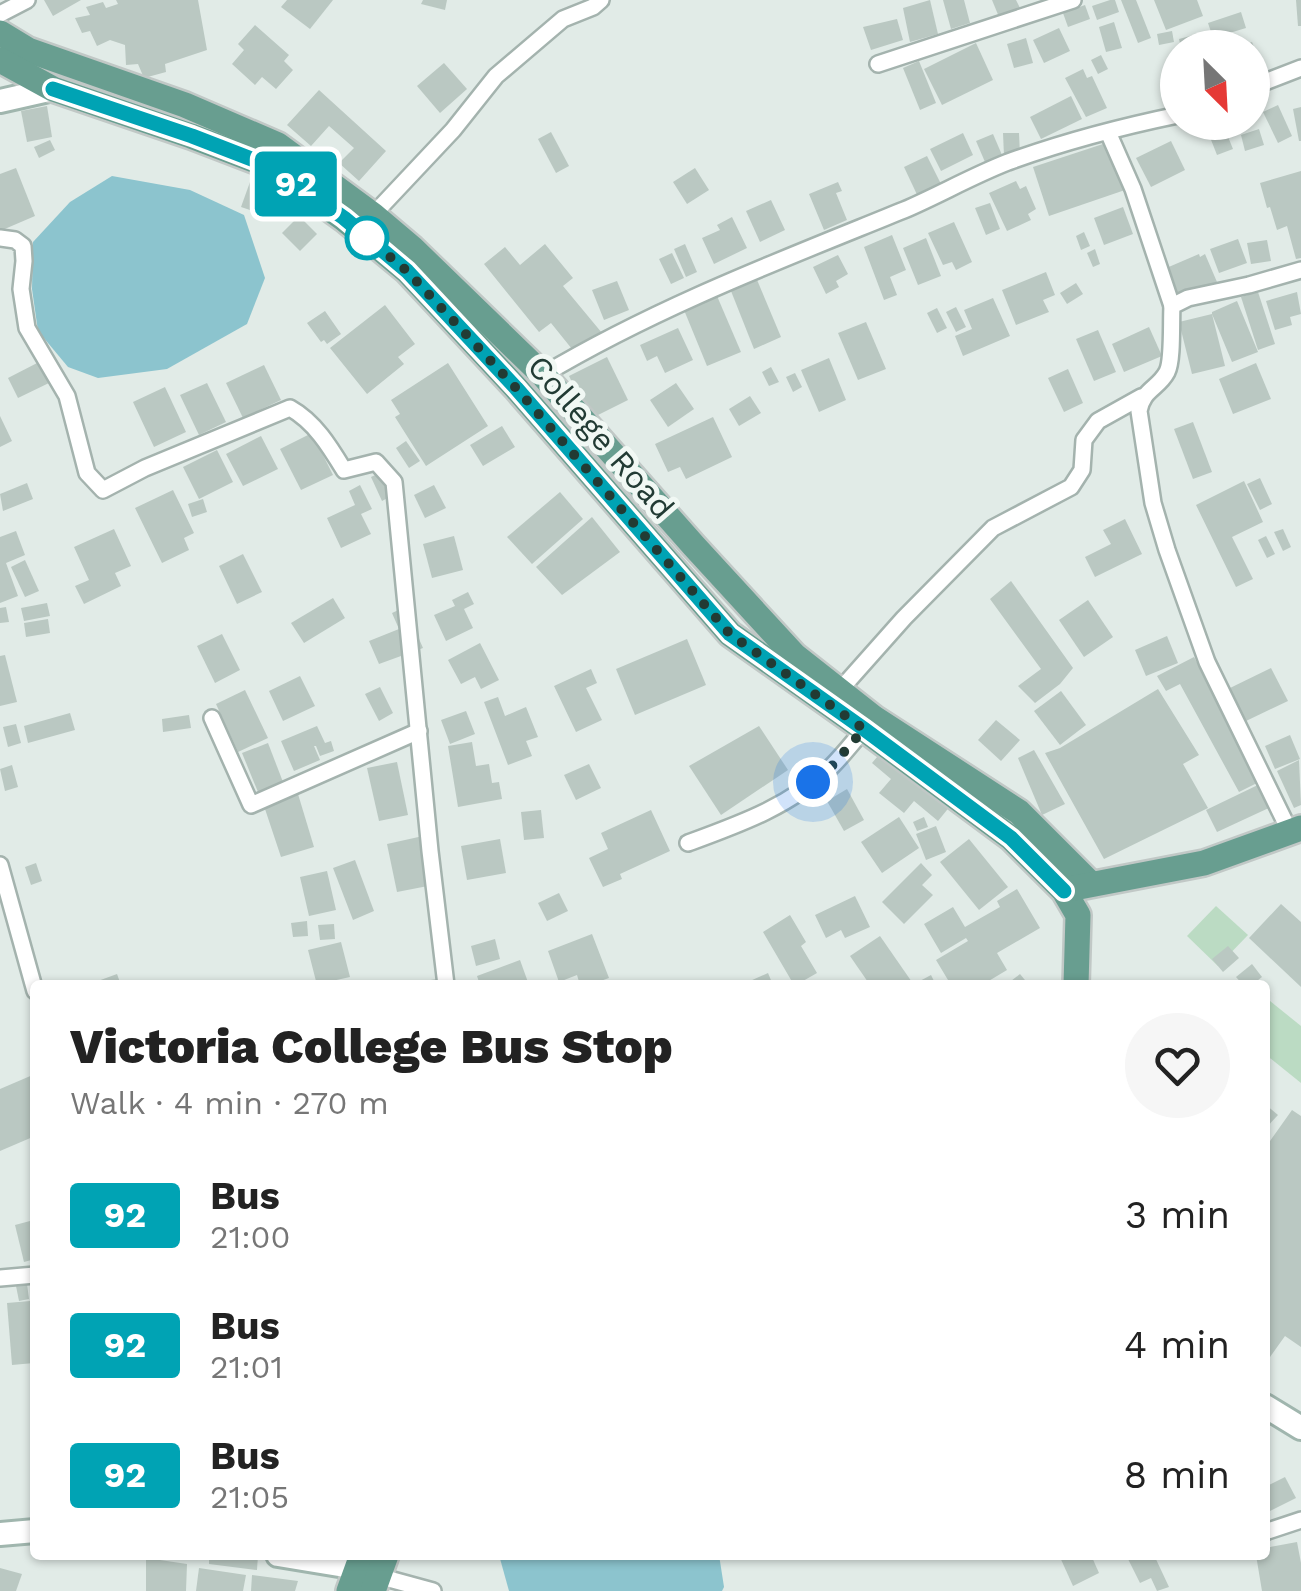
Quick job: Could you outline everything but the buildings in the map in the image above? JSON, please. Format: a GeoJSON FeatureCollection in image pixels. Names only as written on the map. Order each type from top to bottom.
{"type":"FeatureCollection","features":[{"type":"Feature","properties":{"kind":"main road","name":"College Road"},"geometry":{"type":"LineString","coordinates":[[0,33],[28,50],[185,105],[278,145],[373,215],[542,375],[794,655],[840,690],[869,724],[1011,838],[1064,891]]}},
{"type":"Feature","properties":{"kind":"main road","name":"College Road"},"geometry":{"type":"LineString","coordinates":[[0,60],[53,89],[272,167],[344,218],[407,271],[516,388],[730,634],[869,724],[1019,812],[1090,883]]}},
{"type":"Feature","properties":{"kind":"main road"},"geometry":{"type":"LineString","coordinates":[[1076,980],[1078,915],[1064,891],[1204,862],[1295,830]]}},
{"type":"Feature","properties":{"kind":"main road"},"geometry":{"type":"LineString","coordinates":[[1088,980],[1090,883]]}},
{"type":"Feature","properties":{"kind":"street"},"geometry":{"type":"LineString","coordinates":[[0,14],[27,0]]}},
{"type":"Feature","properties":{"kind":"street"},"geometry":{"type":"LineString","coordinates":[[373,215],[453,130],[496,76],[564,19],[601,0]]}},
{"type":"Feature","properties":{"kind":"street"},"geometry":{"type":"LineString","coordinates":[[878,64],[1074,0]]}},
{"type":"Feature","properties":{"kind":"street"},"geometry":{"type":"LineString","coordinates":[[1270,80],[1301,68]]}},
{"type":"Feature","properties":{"kind":"street"},"geometry":{"type":"LineString","coordinates":[[0,101],[53,89]]}},
{"type":"Feature","properties":{"kind":"street"},"geometry":{"type":"LineString","coordinates":[[542,375],[622,330],[1007,163],[1160,119]]}},
{"type":"Feature","properties":{"kind":"street"},"geometry":{"type":"LineString","coordinates":[[840,690],[993,528],[1071,487],[1082,470],[1084,440],[1098,421],[1141,397],[1165,376],[1170,363],[1172,306],[1133,189],[1108,132]]}},
{"type":"Feature","properties":{"kind":"street"},"geometry":{"type":"LineString","coordinates":[[0,238],[15,240],[23,246],[21,289],[28,328],[66,396],[87,473],[103,490],[145,468],[290,408],[324,439],[344,470],[376,462],[394,482],[445,980]]}},
{"type":"Feature","properties":{"kind":"street"},"geometry":{"type":"LineString","coordinates":[[1172,306],[1188,298],[1301,270]]}},
{"type":"Feature","properties":{"kind":"street"},"geometry":{"type":"LineString","coordinates":[[1141,397],[1144,455],[1167,550],[1208,662],[1295,830]]}},
{"type":"Feature","properties":{"kind":"street"},"geometry":{"type":"LineString","coordinates":[[212,718],[251,805],[418,730]]}},
{"type":"Feature","properties":{"kind":"street"},"geometry":{"type":"LineString","coordinates":[[688,843],[760,816],[794,796],[831,767],[869,724]]}},
{"type":"Feature","properties":{"kind":"street"},"geometry":{"type":"LineString","coordinates":[[0,865],[32,980]]}},
{"type":"Feature","properties":{"kind":"street"},"geometry":{"type":"LineString","coordinates":[[0,1278],[30,1275]]}},
{"type":"Feature","properties":{"kind":"street"},"geometry":{"type":"LineString","coordinates":[[1270,1409],[1301,1428]]}},
{"type":"Feature","properties":{"kind":"street"},"geometry":{"type":"LineString","coordinates":[[1270,1530],[1301,1520]]}},
{"type":"Feature","properties":{"kind":"street"},"geometry":{"type":"LineString","coordinates":[[0,1534],[30,1531]]}},
{"type":"Feature","properties":{"kind":"street"},"geometry":{"type":"LineString","coordinates":[[303,1560],[434,1591]]}},
{"type":"Feature","properties":{"kind":"green space"},"geometry":{"type":"Polygon","coordinates":[[[1216,906],[1248,935],[1218,966],[1187,936],[1216,906]]]}},
{"type":"Feature","properties":{"kind":"green space"},"geometry":{"type":"Polygon","coordinates":[[[1270,1001],[1301,1026],[1301,1083],[1270,1058],[1270,1001]]]}},
{"type":"Feature","properties":{"kind":"water"},"geometry":{"type":"Polygon","coordinates":[[[112,176],[190,190],[244,215],[265,278],[247,324],[167,369],[98,378],[68,367],[38,331],[32,289],[33,242],[70,202],[112,176]]]}},
{"type":"Feature","properties":{"kind":"water"},"geometry":{"type":"Polygon","coordinates":[[[500,1560],[720,1560],[724,1587],[722,1591],[509,1591],[500,1560]]]}},
{"type":"Feature","properties":{"kind":"bus line","name":"92"},"geometry":{"type":"LineString","coordinates":[[53,89],[272,167],[344,218],[407,271],[516,388],[730,634],[1011,838],[1064,891]]}},
{"type":"Feature","properties":{"kind":"route"},"geometry":{"type":"LineString","coordinates":[[367,238],[407,271],[516,388],[730,634],[864,729],[813,782]]}}]}
